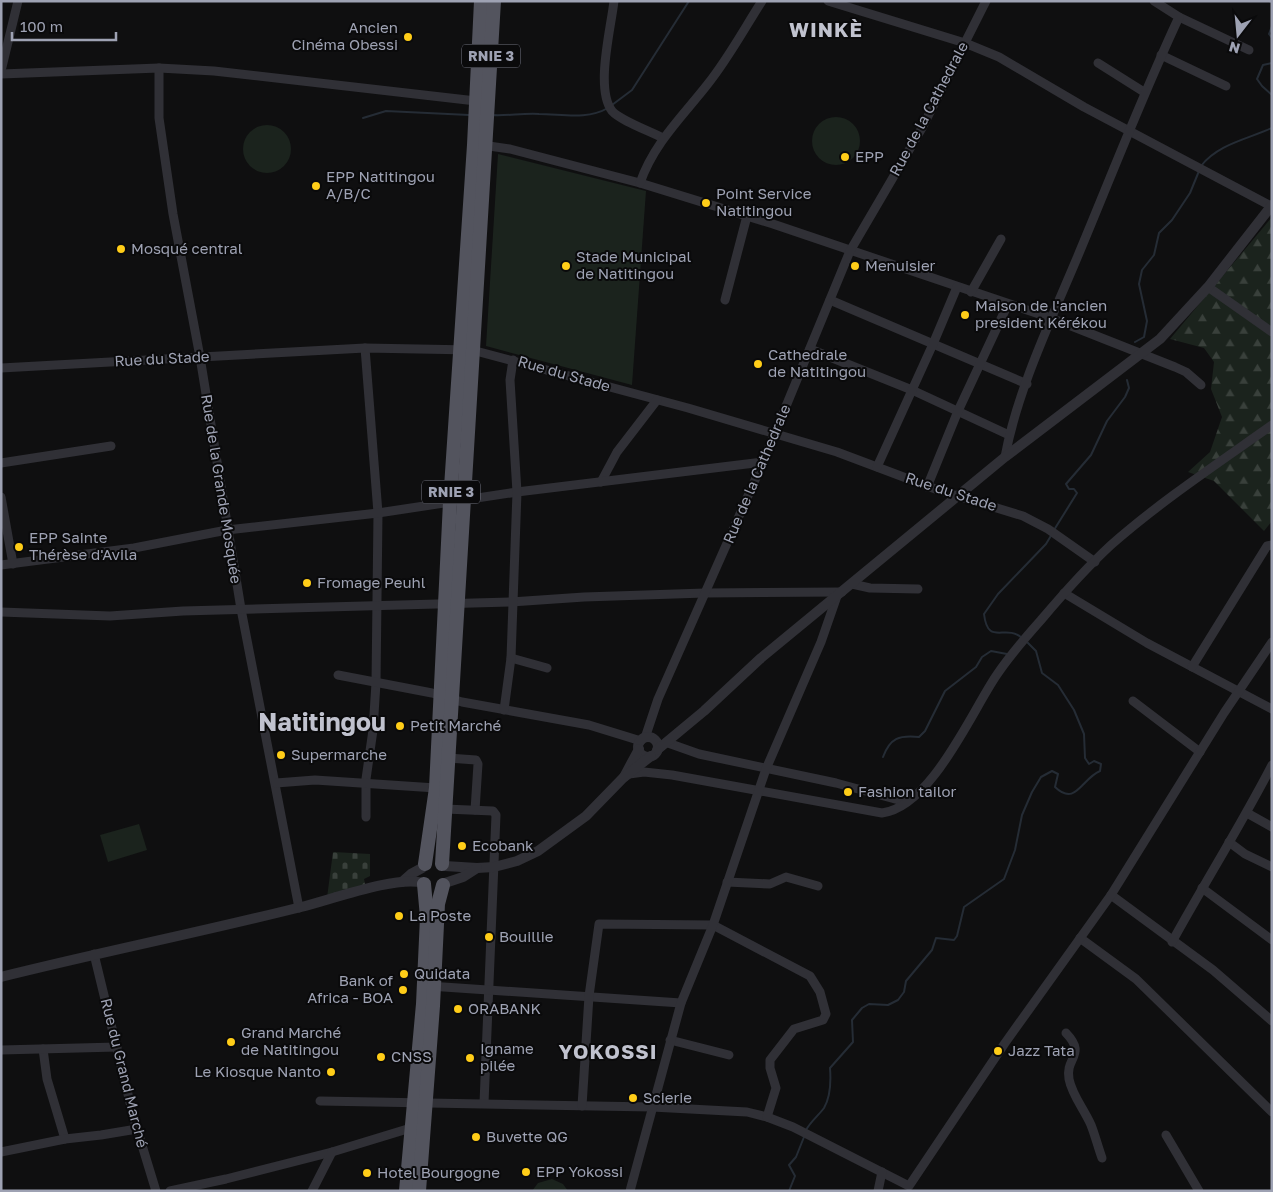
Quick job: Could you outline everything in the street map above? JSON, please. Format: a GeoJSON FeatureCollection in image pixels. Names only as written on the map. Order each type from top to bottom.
{"type":"FeatureCollection","features":[{"type":"Feature","properties":{"kind":"highway","name":"RNIE 3"},"geometry":{"type":"LineString","coordinates":[[481,1],[485,39]]}},
{"type":"Feature","properties":{"kind":"highway","name":"RNIE 3"},"geometry":{"type":"LineString","coordinates":[[428,986],[424,884],[420,876],[424,866],[436,788],[446,697],[485,39],[494,1]]}},
{"type":"Feature","properties":{"kind":"highway","name":"RNIE 3"},"geometry":{"type":"LineString","coordinates":[[406,1191],[417,1127],[428,986],[438,904],[448,876],[443,865],[448,758],[446,697]]}},
{"type":"Feature","properties":{"kind":"highway"},"geometry":{"type":"LineString","coordinates":[[424,866],[432,861],[443,865]]}},
{"type":"Feature","properties":{"kind":"highway"},"geometry":{"type":"LineString","coordinates":[[424,884],[431,888],[444,884]]}},
{"type":"Feature","properties":{"kind":"highway","name":"RNIE 3"},"geometry":{"type":"LineString","coordinates":[[417,1127],[419,1191]]}},
{"type":"Feature","properties":{"kind":"street"},"geometry":{"type":"LineString","coordinates":[[18,1],[1,72],[158,68],[214,71],[480,113]]}},
{"type":"Feature","properties":{"kind":"street"},"geometry":{"type":"LineString","coordinates":[[614,1],[604,80],[607,99],[613,111],[663,138]]}},
{"type":"Feature","properties":{"kind":"street"},"geometry":{"type":"LineString","coordinates":[[640,183],[649,160],[663,138],[708,84],[762,1]]}},
{"type":"Feature","properties":{"kind":"street"},"geometry":{"type":"LineString","coordinates":[[443,865],[477,868],[494,867],[517,861],[549,844],[592,811],[626,776],[668,743],[761,658],[1006,457],[1143,354],[1160,339],[1208,287],[1271,206],[1084,107],[1018,67],[965,43],[828,1]]}},
{"type":"Feature","properties":{"kind":"street","name":"Rue de la Cathedrale"},"geometry":{"type":"LineString","coordinates":[[642,743],[658,699],[775,433],[850,251],[922,128],[986,1]]}},
{"type":"Feature","properties":{"kind":"street"},"geometry":{"type":"LineString","coordinates":[[1154,1],[1179,17],[1249,50]]}},
{"type":"Feature","properties":{"kind":"street"},"geometry":{"type":"LineString","coordinates":[[1006,457],[1009,435],[1051,318],[1144,92],[1179,17]]}},
{"type":"Feature","properties":{"kind":"street"},"geometry":{"type":"LineString","coordinates":[[1161,55],[1226,86]]}},
{"type":"Feature","properties":{"kind":"street"},"geometry":{"type":"LineString","coordinates":[[1098,63],[1144,92]]}},
{"type":"Feature","properties":{"kind":"street","name":"Rue de la Grande Mosquée"},"geometry":{"type":"LineString","coordinates":[[158,68],[161,139],[186,292],[200,357],[241,609],[299,908]]}},
{"type":"Feature","properties":{"kind":"street"},"geometry":{"type":"LineString","coordinates":[[480,145],[640,183],[747,216],[1051,318],[1186,372],[1202,385]]}},
{"type":"Feature","properties":{"kind":"street"},"geometry":{"type":"LineString","coordinates":[[725,300],[747,216]]}},
{"type":"Feature","properties":{"kind":"street"},"geometry":{"type":"LineString","coordinates":[[971,292],[1001,239]]}},
{"type":"Feature","properties":{"kind":"street"},"geometry":{"type":"LineString","coordinates":[[877,467],[933,344],[956,287]]}},
{"type":"Feature","properties":{"kind":"street"},"geometry":{"type":"LineString","coordinates":[[1208,287],[1272,332]]}},
{"type":"Feature","properties":{"kind":"street"},"geometry":{"type":"LineString","coordinates":[[830,300],[1027,384]]}},
{"type":"Feature","properties":{"kind":"street"},"geometry":{"type":"LineString","coordinates":[[927,487],[958,411],[982,364],[1008,304]]}},
{"type":"Feature","properties":{"kind":"street"},"geometry":{"type":"LineString","coordinates":[[365,348],[378,513],[376,683],[367,783],[366,817]]}},
{"type":"Feature","properties":{"kind":"street","name":"Rue du Stade"},"geometry":{"type":"LineString","coordinates":[[1,368],[365,348],[466,349],[513,360],[775,433],[877,467],[927,487],[1023,516],[1054,533],[1094,562]]}},
{"type":"Feature","properties":{"kind":"street"},"geometry":{"type":"LineString","coordinates":[[810,349],[912,390],[1009,435]]}},
{"type":"Feature","properties":{"kind":"street"},"geometry":{"type":"LineString","coordinates":[[504,710],[511,658],[511,602],[516,492],[510,380],[513,360]]}},
{"type":"Feature","properties":{"kind":"street"},"geometry":{"type":"LineString","coordinates":[[601,482],[617,452],[657,400]]}},
{"type":"Feature","properties":{"kind":"street"},"geometry":{"type":"LineString","coordinates":[[626,776],[652,772],[760,789],[882,813],[895,809],[923,787],[941,766],[1005,663],[1064,592],[1094,562],[1159,506],[1272,425]]}},
{"type":"Feature","properties":{"kind":"street"},"geometry":{"type":"LineString","coordinates":[[1,463],[111,446]]}},
{"type":"Feature","properties":{"kind":"street"},"geometry":{"type":"LineString","coordinates":[[1,565],[134,548],[227,530],[378,513],[516,492],[762,462]]}},
{"type":"Feature","properties":{"kind":"street"},"geometry":{"type":"LineString","coordinates":[[1,497],[12,564]]}},
{"type":"Feature","properties":{"kind":"street"},"geometry":{"type":"LineString","coordinates":[[1192,667],[1267,546],[1272,545]]}},
{"type":"Feature","properties":{"kind":"street"},"geometry":{"type":"LineString","coordinates":[[852,584],[870,588],[918,589]]}},
{"type":"Feature","properties":{"kind":"street"},"geometry":{"type":"LineString","coordinates":[[1064,592],[1124,629],[1272,709]]}},
{"type":"Feature","properties":{"kind":"street"},"geometry":{"type":"LineString","coordinates":[[1,612],[120,616],[241,609],[452,602],[511,602],[705,593],[839,594]]}},
{"type":"Feature","properties":{"kind":"street"},"geometry":{"type":"LineString","coordinates":[[630,1191],[681,1003],[714,925],[766,768],[822,642],[839,594]]}},
{"type":"Feature","properties":{"kind":"street"},"geometry":{"type":"LineString","coordinates":[[320,1101],[652,1107],[738,1111],[767,1117],[910,1186],[1005,1044],[1111,895],[1238,691],[1272,642]]}},
{"type":"Feature","properties":{"kind":"street"},"geometry":{"type":"LineString","coordinates":[[511,658],[547,668]]}},
{"type":"Feature","properties":{"kind":"street"},"geometry":{"type":"LineString","coordinates":[[338,675],[504,710],[589,725],[642,743]]}},
{"type":"Feature","properties":{"kind":"street"},"geometry":{"type":"LineString","coordinates":[[1133,701],[1200,752]]}},
{"type":"Feature","properties":{"kind":"street"},"geometry":{"type":"LineString","coordinates":[[626,776],[642,743],[649,737],[657,742],[654,753]]}},
{"type":"Feature","properties":{"kind":"street"},"geometry":{"type":"LineString","coordinates":[[642,743],[642,754],[654,753]]}},
{"type":"Feature","properties":{"kind":"street"},"geometry":{"type":"LineString","coordinates":[[668,743],[699,754],[836,783],[906,802]]}},
{"type":"Feature","properties":{"kind":"street"},"geometry":{"type":"LineString","coordinates":[[448,758],[470,758],[478,764],[475,810]]}},
{"type":"Feature","properties":{"kind":"street"},"geometry":{"type":"LineString","coordinates":[[1172,942],[1272,765]]}},
{"type":"Feature","properties":{"kind":"street"},"geometry":{"type":"LineString","coordinates":[[276,784],[315,780],[436,788]]}},
{"type":"Feature","properties":{"kind":"street"},"geometry":{"type":"LineString","coordinates":[[445,809],[496,812],[484,1103]]}},
{"type":"Feature","properties":{"kind":"street"},"geometry":{"type":"LineString","coordinates":[[1246,813],[1272,827]]}},
{"type":"Feature","properties":{"kind":"street"},"geometry":{"type":"LineString","coordinates":[[1229,842],[1245,854],[1272,867]]}},
{"type":"Feature","properties":{"kind":"street"},"geometry":{"type":"LineString","coordinates":[[402,882],[424,866]]}},
{"type":"Feature","properties":{"kind":"street"},"geometry":{"type":"LineString","coordinates":[[444,884],[463,877],[477,868]]}},
{"type":"Feature","properties":{"kind":"street"},"geometry":{"type":"LineString","coordinates":[[727,882],[770,884],[786,877],[818,886]]}},
{"type":"Feature","properties":{"kind":"street"},"geometry":{"type":"LineString","coordinates":[[1,978],[94,954],[299,908],[402,882],[415,881],[424,884]]}},
{"type":"Feature","properties":{"kind":"street"},"geometry":{"type":"LineString","coordinates":[[1202,888],[1272,940]]}},
{"type":"Feature","properties":{"kind":"street"},"geometry":{"type":"LineString","coordinates":[[1111,895],[1172,942],[1213,970],[1272,1021]]}},
{"type":"Feature","properties":{"kind":"street"},"geometry":{"type":"LineString","coordinates":[[582,1106],[589,996],[599,924],[714,925],[810,976],[820,992],[826,1017],[794,1029],[770,1060],[770,1068],[776,1088],[767,1117]]}},
{"type":"Feature","properties":{"kind":"street"},"geometry":{"type":"LineString","coordinates":[[1080,938],[1136,979],[1272,1112]]}},
{"type":"Feature","properties":{"kind":"street","name":"Rue du Grand Marché"},"geometry":{"type":"LineString","coordinates":[[94,954],[137,1128],[156,1191]]}},
{"type":"Feature","properties":{"kind":"street"},"geometry":{"type":"LineString","coordinates":[[428,986],[681,1003]]}},
{"type":"Feature","properties":{"kind":"street"},"geometry":{"type":"LineString","coordinates":[[1066,1034],[1076,1047],[1076,1054],[1068,1070],[1070,1086],[1091,1125],[1102,1158]]}},
{"type":"Feature","properties":{"kind":"street"},"geometry":{"type":"LineString","coordinates":[[670,1040],[729,1055]]}},
{"type":"Feature","properties":{"kind":"street"},"geometry":{"type":"LineString","coordinates":[[1,1050],[117,1047]]}},
{"type":"Feature","properties":{"kind":"street"},"geometry":{"type":"LineString","coordinates":[[43,1049],[47,1079],[65,1139]]}},
{"type":"Feature","properties":{"kind":"street"},"geometry":{"type":"LineString","coordinates":[[170,1191],[226,1180],[417,1127]]}},
{"type":"Feature","properties":{"kind":"street"},"geometry":{"type":"LineString","coordinates":[[1,1152],[65,1139],[137,1128]]}},
{"type":"Feature","properties":{"kind":"street"},"geometry":{"type":"LineString","coordinates":[[1166,1135],[1199,1191]]}},
{"type":"Feature","properties":{"kind":"street"},"geometry":{"type":"LineString","coordinates":[[312,1191],[332,1152]]}},
{"type":"Feature","properties":{"kind":"street"},"geometry":{"type":"LineString","coordinates":[[878,1191],[882,1172]]}},
{"type":"Feature","properties":{"kind":"green space"},"geometry":{"type":"Polygon","coordinates":[[[836,117],[845,119],[853,124],[858,132],[860,141],[858,150],[853,158],[845,163],[836,165],[827,163],[819,158],[814,150],[812,141],[814,132],[819,124],[827,119],[836,117]]]}},
{"type":"Feature","properties":{"kind":"green space"},"geometry":{"type":"Polygon","coordinates":[[[267,125],[276,127],[284,132],[289,140],[291,149],[289,158],[284,166],[276,171],[267,173],[258,171],[250,166],[245,158],[243,149],[245,140],[250,132],[258,127],[267,125]]]}},
{"type":"Feature","properties":{"kind":"green space","name":"Stade Municipal de Natitingou"},"geometry":{"type":"Polygon","coordinates":[[[498,154],[646,191],[632,385],[486,346],[498,154]]]}},
{"type":"Feature","properties":{"kind":"green space"},"geometry":{"type":"Polygon","coordinates":[[[1272,217],[1272,521],[1264,531],[1214,481],[1188,472],[1210,452],[1222,417],[1211,389],[1214,362],[1204,348],[1170,339],[1272,217]]]}},
{"type":"Feature","properties":{"kind":"green space"},"geometry":{"type":"Polygon","coordinates":[[[139,824],[147,850],[108,862],[100,835],[139,824]]]}},
{"type":"Feature","properties":{"kind":"green space"},"geometry":{"type":"Polygon","coordinates":[[[333,852],[370,854],[370,876],[364,879],[366,889],[327,898],[333,852]]]}},
{"type":"Feature","properties":{"kind":"green space"},"geometry":{"type":"Polygon","coordinates":[[[552,1179],[563,1184],[568,1191],[532,1191],[538,1183],[552,1179]]]}},
{"type":"Feature","properties":{"kind":"waterway"},"geometry":{"type":"LineString","coordinates":[[612,105],[632,90],[689,1]]}},
{"type":"Feature","properties":{"kind":"waterway"},"geometry":{"type":"LineString","coordinates":[[1272,26],[1269,34],[1272,38]]}},
{"type":"Feature","properties":{"kind":"waterway"},"geometry":{"type":"LineString","coordinates":[[1272,63],[1263,65],[1257,79],[1272,95]]}},
{"type":"Feature","properties":{"kind":"waterway"},"geometry":{"type":"LineString","coordinates":[[492,115],[583,115],[600,112],[608,108]]}},
{"type":"Feature","properties":{"kind":"waterway"},"geometry":{"type":"LineString","coordinates":[[363,118],[386,111],[469,115]]}},
{"type":"Feature","properties":{"kind":"waterway"},"geometry":{"type":"LineString","coordinates":[[1201,166],[1216,152],[1225,147],[1272,128]]}},
{"type":"Feature","properties":{"kind":"waterway"},"geometry":{"type":"LineString","coordinates":[[1135,342],[1144,337],[1147,321],[1139,284],[1142,270],[1154,255],[1159,233],[1172,220],[1190,193],[1199,171]]}},
{"type":"Feature","properties":{"kind":"waterway"},"geometry":{"type":"LineString","coordinates":[[1054,530],[1077,493],[1074,489],[1069,489],[1066,484],[1091,455],[1107,421],[1125,397],[1129,388],[1127,380]]}},
{"type":"Feature","properties":{"kind":"waterway"},"geometry":{"type":"LineString","coordinates":[[1022,638],[1016,634],[998,633],[989,630],[984,614],[998,594],[1046,544],[1052,534]]}},
{"type":"Feature","properties":{"kind":"waterway"},"geometry":{"type":"LineString","coordinates":[[806,1130],[824,1108],[828,1099],[830,1068],[853,1042],[852,1020],[862,1008],[869,1004],[888,1005],[898,1000],[904,992],[906,981],[932,950],[936,938],[954,940],[957,936],[964,907],[1004,879],[1015,850],[1022,815],[1041,777],[1052,771],[1058,774],[1055,787],[1068,794],[1078,790],[1093,775],[1100,771],[1101,764],[1094,761],[1089,764],[1085,758],[1084,734],[1074,710],[1058,685],[1042,673],[1036,651],[1026,641]]}},
{"type":"Feature","properties":{"kind":"waterway"},"geometry":{"type":"LineString","coordinates":[[883,757],[889,746],[896,739],[901,737],[919,737],[925,731],[945,691],[976,667],[982,657],[991,651],[1007,654]]}},
{"type":"Feature","properties":{"kind":"waterway"},"geometry":{"type":"LineString","coordinates":[[789,1191],[795,1176],[789,1165],[796,1157],[804,1137]]}},
{"type":"Feature","properties":{"kind":"place","name":"Ancien Cinéma Obessi"},"geometry":{"type":"Point","coordinates":[408,37]}},
{"type":"Feature","properties":{"kind":"place","name":"EPP"},"geometry":{"type":"Point","coordinates":[845,157]}},
{"type":"Feature","properties":{"kind":"place","name":"EPP Natitingou A/B/C"},"geometry":{"type":"Point","coordinates":[316,186]}},
{"type":"Feature","properties":{"kind":"place","name":"Point Service Natitingou"},"geometry":{"type":"Point","coordinates":[706,203]}},
{"type":"Feature","properties":{"kind":"place","name":"Mosqué central"},"geometry":{"type":"Point","coordinates":[121,249]}},
{"type":"Feature","properties":{"kind":"place","name":"Stade Municipal de Natitingou"},"geometry":{"type":"Point","coordinates":[566,266]}},
{"type":"Feature","properties":{"kind":"place","name":"Menuisier"},"geometry":{"type":"Point","coordinates":[855,266]}},
{"type":"Feature","properties":{"kind":"place","name":"Maison de l'ancien president Kérékou"},"geometry":{"type":"Point","coordinates":[965,315]}},
{"type":"Feature","properties":{"kind":"place","name":"Cathedrale de Natitingou"},"geometry":{"type":"Point","coordinates":[758,364]}},
{"type":"Feature","properties":{"kind":"place","name":"EPP Sainte Thérèse d'Avila"},"geometry":{"type":"Point","coordinates":[19,547]}},
{"type":"Feature","properties":{"kind":"place","name":"Fromage Peuhl"},"geometry":{"type":"Point","coordinates":[307,583]}},
{"type":"Feature","properties":{"kind":"place","name":"Petit Marché"},"geometry":{"type":"Point","coordinates":[400,726]}},
{"type":"Feature","properties":{"kind":"place","name":"Supermarche"},"geometry":{"type":"Point","coordinates":[281,755]}},
{"type":"Feature","properties":{"kind":"place","name":"Fashion tailor"},"geometry":{"type":"Point","coordinates":[848,792]}},
{"type":"Feature","properties":{"kind":"place","name":"Ecobank"},"geometry":{"type":"Point","coordinates":[462,846]}},
{"type":"Feature","properties":{"kind":"place","name":"La Poste"},"geometry":{"type":"Point","coordinates":[399,916]}},
{"type":"Feature","properties":{"kind":"place","name":"Bouillie"},"geometry":{"type":"Point","coordinates":[489,937]}},
{"type":"Feature","properties":{"kind":"place","name":"Quidata"},"geometry":{"type":"Point","coordinates":[404,974]}},
{"type":"Feature","properties":{"kind":"place","name":"Bank of Africa - BOA"},"geometry":{"type":"Point","coordinates":[403,990]}},
{"type":"Feature","properties":{"kind":"place","name":"ORABANK"},"geometry":{"type":"Point","coordinates":[458,1009]}},
{"type":"Feature","properties":{"kind":"place","name":"Grand Marché de Natitingou"},"geometry":{"type":"Point","coordinates":[231,1042]}},
{"type":"Feature","properties":{"kind":"place","name":"Jazz Tata"},"geometry":{"type":"Point","coordinates":[998,1051]}},
{"type":"Feature","properties":{"kind":"place","name":"CNSS"},"geometry":{"type":"Point","coordinates":[381,1057]}},
{"type":"Feature","properties":{"kind":"place","name":"Igname pilée"},"geometry":{"type":"Point","coordinates":[470,1058]}},
{"type":"Feature","properties":{"kind":"place","name":"Le Kiosque Nanto"},"geometry":{"type":"Point","coordinates":[331,1072]}},
{"type":"Feature","properties":{"kind":"place","name":"Scierie"},"geometry":{"type":"Point","coordinates":[633,1098]}},
{"type":"Feature","properties":{"kind":"place","name":"Buvette QG"},"geometry":{"type":"Point","coordinates":[476,1137]}},
{"type":"Feature","properties":{"kind":"place","name":"EPP Yokossi"},"geometry":{"type":"Point","coordinates":[526,1172]}},
{"type":"Feature","properties":{"kind":"place","name":"Hotel Bourgogne"},"geometry":{"type":"Point","coordinates":[367,1173]}},
{"type":"Feature","properties":{"kind":"district","name":"WINKÈ"},"geometry":{"type":"Point","coordinates":[826,30]}},
{"type":"Feature","properties":{"kind":"district","name":"Natitingou"},"geometry":{"type":"Point","coordinates":[322,722]}},
{"type":"Feature","properties":{"kind":"district","name":"YOKOSSI"},"geometry":{"type":"Point","coordinates":[608,1052]}}]}
